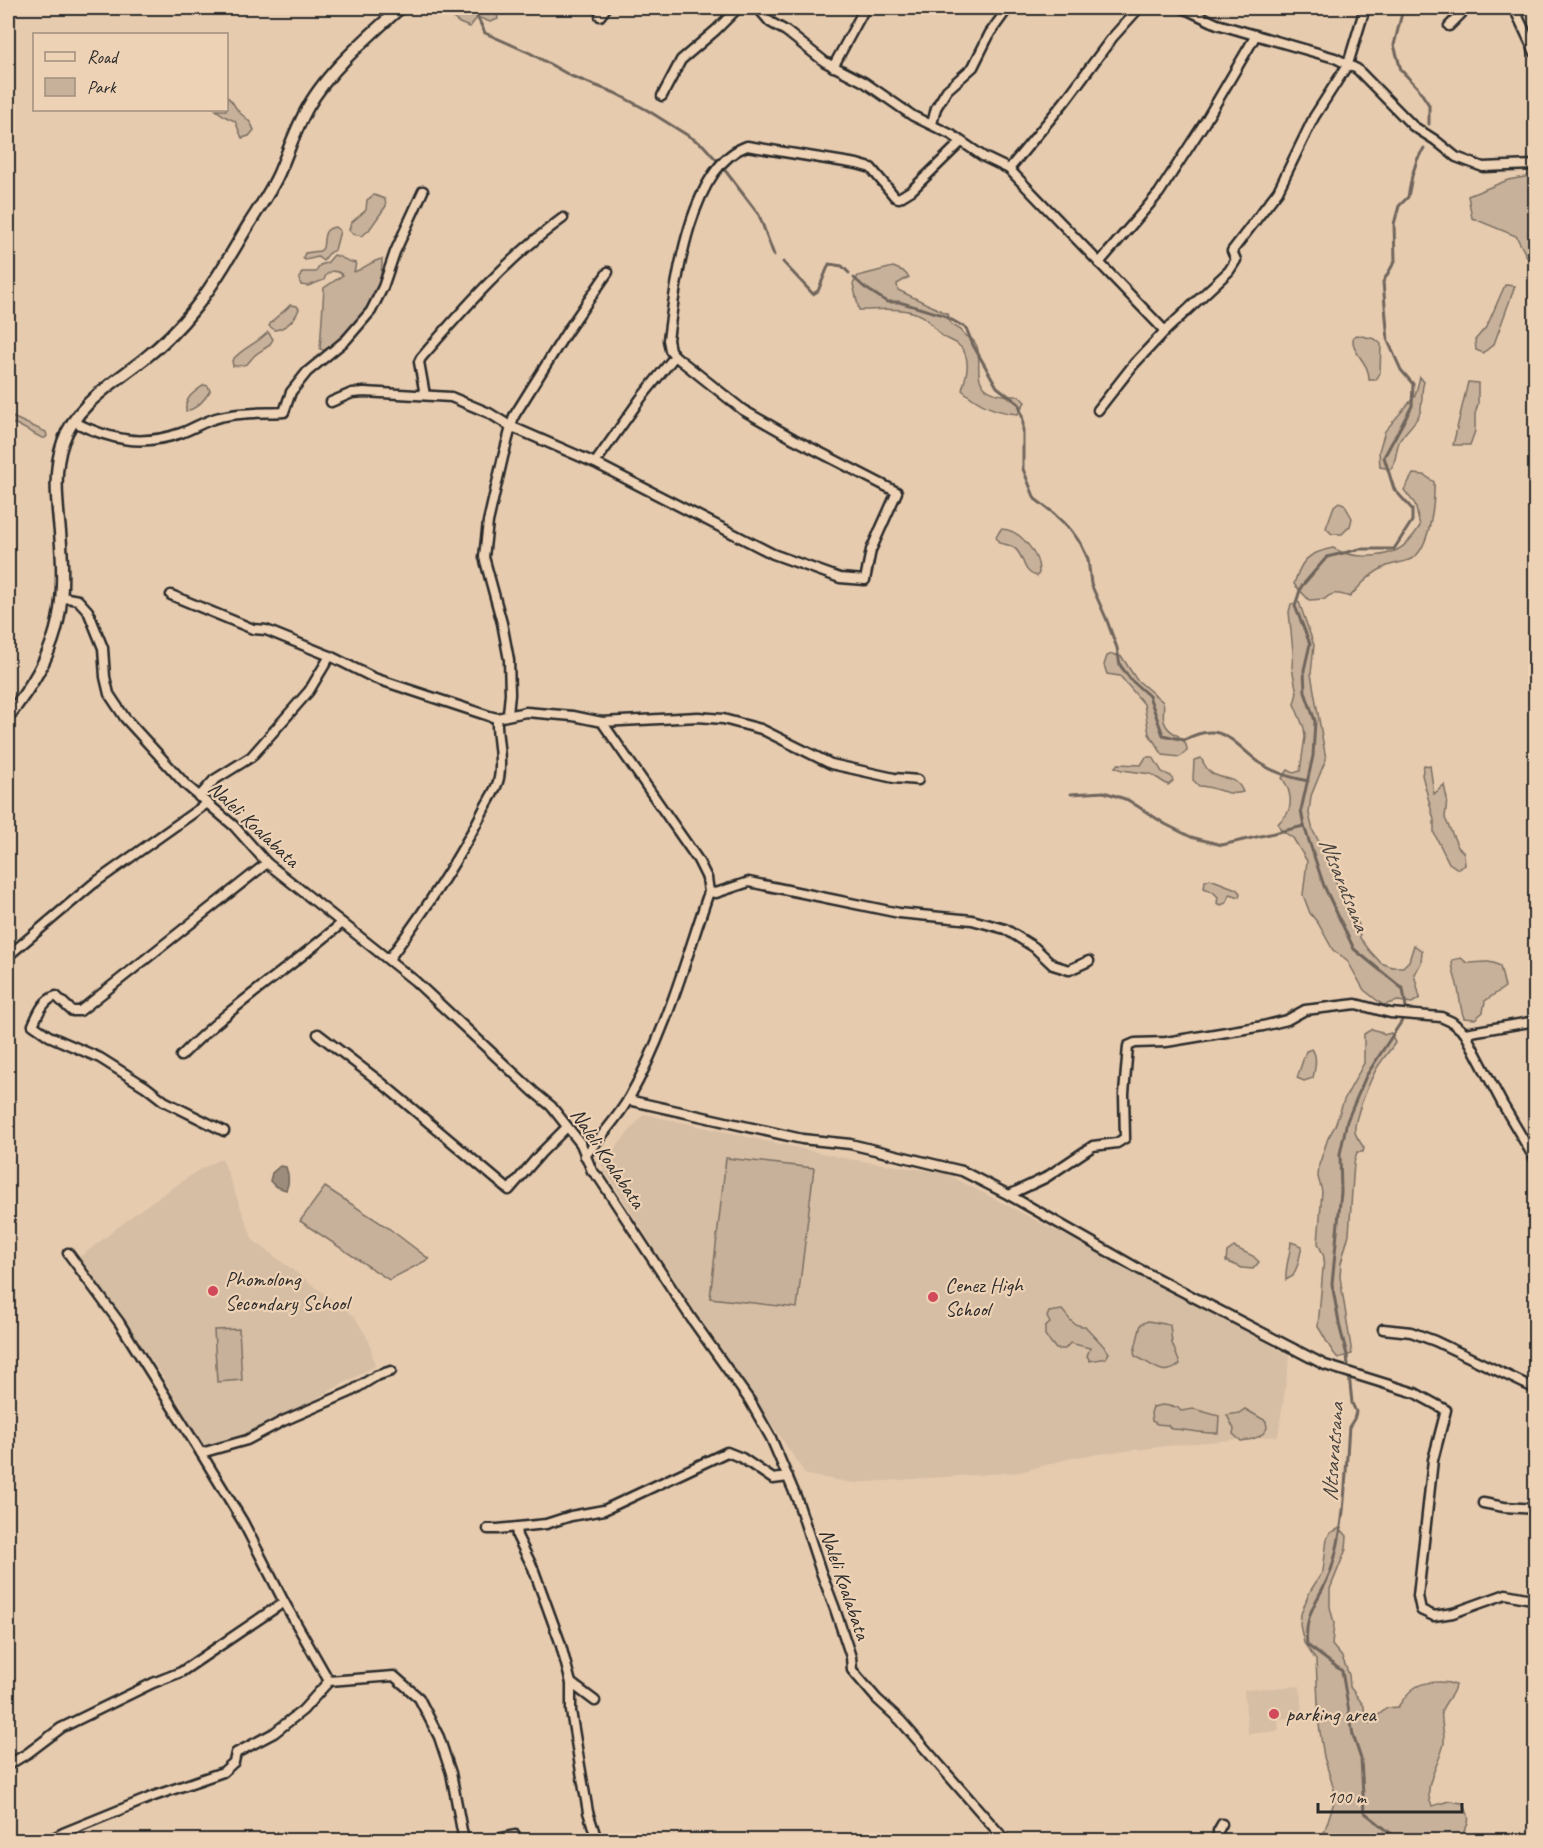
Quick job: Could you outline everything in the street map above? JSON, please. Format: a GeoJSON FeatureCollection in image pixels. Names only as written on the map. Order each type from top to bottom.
{"type":"FeatureCollection","features":[{"type":"Feature","properties":{"kind":"street"},"geometry":{"type":"LineString","coordinates":[[8,717],[46,658],[58,627],[62,597],[57,499],[58,461],[63,440],[80,412],[102,391],[174,333],[196,307],[278,175],[308,106],[330,77],[400,8]]}},
{"type":"Feature","properties":{"kind":"street"},"geometry":{"type":"LineString","coordinates":[[600,16],[606,8]]}},
{"type":"Feature","properties":{"kind":"street"},"geometry":{"type":"LineString","coordinates":[[662,96],[681,60],[738,8]]}},
{"type":"Feature","properties":{"kind":"street"},"geometry":{"type":"LineString","coordinates":[[758,8],[770,22],[786,31],[833,67],[864,82],[913,116],[952,135],[1009,169],[1165,331]]}},
{"type":"Feature","properties":{"kind":"street"},"geometry":{"type":"LineString","coordinates":[[833,67],[865,8]]}},
{"type":"Feature","properties":{"kind":"street"},"geometry":{"type":"LineString","coordinates":[[932,124],[936,108],[947,90],[974,67],[990,33],[1008,8]]}},
{"type":"Feature","properties":{"kind":"street"},"geometry":{"type":"LineString","coordinates":[[1009,169],[1065,101],[1112,38],[1139,8]]}},
{"type":"Feature","properties":{"kind":"street"},"geometry":{"type":"LineString","coordinates":[[1183,8],[1217,24],[1316,51],[1348,64],[1357,69],[1413,126],[1435,140],[1455,157],[1483,167],[1536,165]]}},
{"type":"Feature","properties":{"kind":"street"},"geometry":{"type":"LineString","coordinates":[[1098,410],[1134,364],[1228,271],[1236,260],[1232,251],[1278,191],[1314,117],[1348,64],[1365,8]]}},
{"type":"Feature","properties":{"kind":"street"},"geometry":{"type":"LineString","coordinates":[[1449,26],[1467,8]]}},
{"type":"Feature","properties":{"kind":"street"},"geometry":{"type":"LineString","coordinates":[[1514,8],[1536,55]]}},
{"type":"Feature","properties":{"kind":"street"},"geometry":{"type":"LineString","coordinates":[[1099,263],[1159,193],[1256,35]]}},
{"type":"Feature","properties":{"kind":"street"},"geometry":{"type":"LineString","coordinates":[[331,402],[352,393],[363,392],[451,397],[595,463],[773,554],[840,578],[865,580],[871,550],[897,492],[794,440],[743,410],[670,351],[668,340],[687,232],[708,180],[735,150],[747,146],[871,168],[895,197],[899,198],[912,190],[961,142]]}},
{"type":"Feature","properties":{"kind":"street"},"geometry":{"type":"LineString","coordinates":[[74,422],[111,437],[136,442],[180,434],[207,420],[221,416],[284,412],[291,392],[307,372],[346,340],[371,311],[423,191]]}},
{"type":"Feature","properties":{"kind":"street"},"geometry":{"type":"LineString","coordinates":[[425,395],[419,362],[421,358],[511,260],[539,235],[563,218]]}},
{"type":"Feature","properties":{"kind":"street"},"geometry":{"type":"LineString","coordinates":[[508,714],[509,660],[502,623],[484,557],[488,522],[514,416],[544,366],[608,272]]}},
{"type":"Feature","properties":{"kind":"street"},"geometry":{"type":"LineString","coordinates":[[595,463],[675,356]]}},
{"type":"Feature","properties":{"kind":"street"},"geometry":{"type":"LineString","coordinates":[[171,595],[253,629],[266,630],[330,656],[374,678],[497,718],[526,712],[573,716],[602,722],[698,717],[723,719],[761,729],[831,764],[894,778],[918,780]]}},
{"type":"Feature","properties":{"kind":"street","name":"Naleli Koalabata"},"geometry":{"type":"LineString","coordinates":[[62,597],[78,600],[88,611],[103,648],[109,694],[145,742],[206,804],[234,826],[267,863],[388,959],[455,1017],[551,1106],[581,1144],[592,1171],[750,1401],[771,1438],[788,1477],[846,1641],[852,1670],[877,1699],[900,1720],[1005,1840]]}},
{"type":"Feature","properties":{"kind":"street"},"geometry":{"type":"LineString","coordinates":[[199,797],[214,780],[251,757],[309,691],[330,656]]}},
{"type":"Feature","properties":{"kind":"street"},"geometry":{"type":"LineString","coordinates":[[388,959],[436,894],[475,827],[499,779],[501,762],[496,733],[497,718]]}},
{"type":"Feature","properties":{"kind":"street"},"geometry":{"type":"LineString","coordinates":[[585,1156],[628,1100],[647,1065],[674,997],[710,892],[707,878],[698,860],[602,722]]}},
{"type":"Feature","properties":{"kind":"street"},"geometry":{"type":"LineString","coordinates":[[8,956],[93,884],[206,804]]}},
{"type":"Feature","properties":{"kind":"street"},"geometry":{"type":"LineString","coordinates":[[224,1131],[164,1101],[146,1086],[100,1058],[49,1036],[33,1026],[40,1010],[51,997],[56,996],[72,1011],[80,1011],[267,863]]}},
{"type":"Feature","properties":{"kind":"street"},"geometry":{"type":"LineString","coordinates":[[710,892],[716,893],[749,882],[899,913],[972,920],[1005,929],[1034,947],[1053,965],[1069,970],[1089,961]]}},
{"type":"Feature","properties":{"kind":"street"},"geometry":{"type":"LineString","coordinates":[[181,1056],[221,1019],[342,923]]}},
{"type":"Feature","properties":{"kind":"street"},"geometry":{"type":"LineString","coordinates":[[1010,1195],[1045,1178],[1093,1146],[1117,1143],[1125,1138],[1125,1070],[1128,1046],[1135,1043],[1166,1042],[1263,1026],[1287,1020],[1305,1010],[1356,1004],[1390,1013],[1441,1017],[1452,1022],[1465,1033],[1536,1161]]}},
{"type":"Feature","properties":{"kind":"street"},"geometry":{"type":"LineString","coordinates":[[1465,1033],[1536,1021]]}},
{"type":"Feature","properties":{"kind":"street"},"geometry":{"type":"LineString","coordinates":[[318,1034],[383,1084],[509,1190],[567,1127]]}},
{"type":"Feature","properties":{"kind":"street"},"geometry":{"type":"LineString","coordinates":[[628,1100],[802,1139],[850,1144],[962,1171],[1010,1195],[1137,1268],[1325,1365],[1415,1393],[1446,1410],[1433,1460],[1418,1596],[1421,1610],[1434,1616],[1468,1609],[1506,1594],[1536,1600]]}},
{"type":"Feature","properties":{"kind":"street"},"geometry":{"type":"LineString","coordinates":[[68,1253],[119,1322],[201,1453],[243,1522],[284,1602],[330,1681]]}},
{"type":"Feature","properties":{"kind":"street"},"geometry":{"type":"LineString","coordinates":[[1383,1329],[1411,1332],[1435,1341],[1536,1389]]}},
{"type":"Feature","properties":{"kind":"street"},"geometry":{"type":"LineString","coordinates":[[201,1453],[247,1440],[283,1421],[350,1392],[376,1376],[391,1371]]}},
{"type":"Feature","properties":{"kind":"street"},"geometry":{"type":"LineString","coordinates":[[488,1529],[546,1524],[571,1516],[604,1510],[727,1452],[742,1458],[773,1479],[788,1477]]}},
{"type":"Feature","properties":{"kind":"street"},"geometry":{"type":"LineString","coordinates":[[1483,1503],[1536,1509]]}},
{"type":"Feature","properties":{"kind":"street"},"geometry":{"type":"LineString","coordinates":[[516,1528],[517,1536],[533,1568],[560,1642],[571,1683],[571,1711],[579,1760],[588,1812],[597,1840]]}},
{"type":"Feature","properties":{"kind":"street"},"geometry":{"type":"LineString","coordinates":[[8,1764],[28,1753],[61,1728],[153,1683],[182,1672],[284,1602]]}},
{"type":"Feature","properties":{"kind":"street"},"geometry":{"type":"LineString","coordinates":[[49,1840],[154,1796],[223,1772],[234,1762],[236,1753],[274,1733],[303,1710],[330,1681],[394,1676],[419,1698],[439,1737],[451,1773],[463,1836],[468,1840]]}},
{"type":"Feature","properties":{"kind":"street"},"geometry":{"type":"LineString","coordinates":[[571,1683],[595,1701]]}},
{"type":"Feature","properties":{"kind":"street"},"geometry":{"type":"LineString","coordinates":[[1218,1840],[1218,1831],[1222,1824]]}},
{"type":"Feature","properties":{"kind":"street"},"geometry":{"type":"LineString","coordinates":[[492,1840],[515,1835],[517,1840]]}},
{"type":"Feature","properties":{"kind":"shaded area","name":"Cenez High School"},"geometry":{"type":"Polygon","coordinates":[[[644,1114],[848,1159],[945,1173],[1197,1304],[1290,1356],[1278,1436],[1075,1457],[1020,1472],[854,1483],[806,1475],[680,1289],[601,1165],[644,1114]]]}},
{"type":"Feature","properties":{"kind":"shaded area","name":"Phomolong Secondary School"},"geometry":{"type":"Polygon","coordinates":[[[222,1158],[253,1240],[355,1317],[369,1341],[375,1366],[294,1411],[246,1433],[207,1446],[202,1444],[160,1372],[80,1257],[144,1207],[199,1170],[222,1158]]]}},
{"type":"Feature","properties":{"kind":"shaded area"},"geometry":{"type":"Polygon","coordinates":[[[280,1166],[286,1167],[288,1173],[289,1181],[286,1190],[275,1186],[270,1181],[272,1173],[280,1166]]]}},
{"type":"Feature","properties":{"kind":"shaded area","name":"parking area"},"geometry":{"type":"Polygon","coordinates":[[[1300,1686],[1302,1717],[1278,1719],[1279,1731],[1248,1734],[1244,1690],[1300,1686]]]}},
{"type":"Feature","properties":{"kind":"green space"},"geometry":{"type":"Polygon","coordinates":[[[451,8],[492,8],[497,13],[498,19],[490,22],[480,18],[476,19],[470,27],[459,23],[452,16],[451,8]]]}},
{"type":"Feature","properties":{"kind":"green space"},"geometry":{"type":"Polygon","coordinates":[[[228,98],[254,130],[249,136],[242,138],[235,121],[217,111],[228,111],[228,98]]]}},
{"type":"Feature","properties":{"kind":"green space"},"geometry":{"type":"Polygon","coordinates":[[[1530,176],[1535,178],[1535,272],[1516,236],[1472,218],[1468,196],[1508,180],[1530,176]]]}},
{"type":"Feature","properties":{"kind":"green space"},"geometry":{"type":"Polygon","coordinates":[[[374,195],[385,199],[386,206],[362,236],[353,234],[349,230],[351,223],[366,210],[367,200],[374,195]]]}},
{"type":"Feature","properties":{"kind":"green space"},"geometry":{"type":"Polygon","coordinates":[[[335,227],[340,231],[335,250],[330,252],[323,261],[318,257],[305,260],[303,258],[305,253],[320,251],[323,248],[326,232],[335,227]]]}},
{"type":"Feature","properties":{"kind":"green space"},"geometry":{"type":"Polygon","coordinates":[[[334,255],[356,263],[354,272],[382,259],[381,274],[372,299],[364,311],[326,351],[320,349],[324,288],[343,275],[332,271],[326,275],[324,280],[308,286],[301,285],[299,279],[302,272],[316,272],[320,265],[327,263],[334,255]]]}},
{"type":"Feature","properties":{"kind":"green space"},"geometry":{"type":"Polygon","coordinates":[[[893,267],[903,271],[909,277],[897,284],[898,290],[948,314],[951,324],[974,341],[978,350],[980,380],[986,389],[998,394],[1019,396],[1025,402],[1018,414],[988,407],[962,390],[967,371],[965,353],[956,343],[940,334],[924,317],[901,310],[859,310],[853,284],[858,276],[893,267]]]}},
{"type":"Feature","properties":{"kind":"green space"},"geometry":{"type":"Polygon","coordinates":[[[1505,285],[1515,286],[1494,344],[1483,353],[1476,350],[1475,340],[1487,326],[1505,285]]]}},
{"type":"Feature","properties":{"kind":"green space"},"geometry":{"type":"Polygon","coordinates":[[[290,305],[297,306],[299,309],[290,323],[275,330],[269,326],[273,320],[290,305]]]}},
{"type":"Feature","properties":{"kind":"green space"},"geometry":{"type":"Polygon","coordinates":[[[268,332],[273,339],[269,345],[246,364],[233,366],[232,361],[235,357],[268,332]]]}},
{"type":"Feature","properties":{"kind":"green space"},"geometry":{"type":"Polygon","coordinates":[[[1357,335],[1375,339],[1381,344],[1380,373],[1376,380],[1369,380],[1367,368],[1355,348],[1353,337],[1357,335]]]}},
{"type":"Feature","properties":{"kind":"green space"},"geometry":{"type":"Polygon","coordinates":[[[1420,377],[1424,382],[1419,415],[1399,442],[1391,469],[1380,467],[1379,451],[1385,431],[1415,396],[1420,377]]]}},
{"type":"Feature","properties":{"kind":"green space"},"geometry":{"type":"Polygon","coordinates":[[[1468,382],[1478,383],[1475,431],[1470,445],[1453,445],[1468,382]]]}},
{"type":"Feature","properties":{"kind":"green space"},"geometry":{"type":"Polygon","coordinates":[[[204,385],[208,386],[210,391],[208,394],[197,406],[186,411],[188,399],[204,385]]]}},
{"type":"Feature","properties":{"kind":"green space"},"geometry":{"type":"Polygon","coordinates":[[[10,416],[46,432],[47,436],[42,438],[16,424],[8,424],[10,416]]]}},
{"type":"Feature","properties":{"kind":"green space"},"geometry":{"type":"Polygon","coordinates":[[[1413,474],[1424,475],[1434,482],[1434,501],[1430,524],[1423,546],[1417,554],[1411,559],[1388,566],[1375,573],[1350,597],[1334,594],[1325,599],[1309,600],[1294,584],[1303,563],[1312,555],[1333,548],[1348,554],[1381,555],[1401,548],[1413,536],[1420,526],[1415,504],[1404,490],[1413,474]]]}},
{"type":"Feature","properties":{"kind":"green space"},"geometry":{"type":"Polygon","coordinates":[[[1339,502],[1344,504],[1352,518],[1350,526],[1342,534],[1332,534],[1326,528],[1334,506],[1339,502]]]}},
{"type":"Feature","properties":{"kind":"green space"},"geometry":{"type":"Polygon","coordinates":[[[1001,529],[1015,533],[1028,544],[1036,558],[1039,573],[1037,576],[1028,571],[1017,550],[1012,546],[999,543],[996,537],[1001,529]]]}},
{"type":"Feature","properties":{"kind":"green space"},"geometry":{"type":"Polygon","coordinates":[[[1299,602],[1314,645],[1311,674],[1326,759],[1311,796],[1309,814],[1313,831],[1330,861],[1338,888],[1359,925],[1360,938],[1370,951],[1381,963],[1392,967],[1403,967],[1409,961],[1414,945],[1422,951],[1421,963],[1414,974],[1420,998],[1412,1003],[1398,1001],[1383,1005],[1364,990],[1347,960],[1333,950],[1310,913],[1303,895],[1307,861],[1293,838],[1281,830],[1278,824],[1287,814],[1290,803],[1287,786],[1282,778],[1288,770],[1294,773],[1300,771],[1305,737],[1304,728],[1294,704],[1297,693],[1292,668],[1293,651],[1289,612],[1291,604],[1299,602]]]}},
{"type":"Feature","properties":{"kind":"green space"},"geometry":{"type":"Polygon","coordinates":[[[1112,654],[1122,657],[1136,679],[1163,702],[1163,719],[1166,726],[1186,745],[1187,751],[1180,757],[1163,755],[1149,734],[1144,704],[1120,676],[1107,674],[1104,665],[1107,656],[1112,654]]]}},
{"type":"Feature","properties":{"kind":"green space"},"geometry":{"type":"Polygon","coordinates":[[[1146,757],[1153,757],[1162,772],[1171,776],[1173,781],[1168,785],[1151,774],[1115,767],[1118,764],[1141,765],[1146,757]]]}},
{"type":"Feature","properties":{"kind":"green space"},"geometry":{"type":"Polygon","coordinates":[[[1201,758],[1209,771],[1236,782],[1243,792],[1232,793],[1199,786],[1193,780],[1194,760],[1201,758]]]}},
{"type":"Feature","properties":{"kind":"green space"},"geometry":{"type":"Polygon","coordinates":[[[1424,765],[1430,766],[1434,794],[1444,785],[1447,799],[1445,818],[1458,847],[1464,853],[1465,865],[1458,869],[1449,863],[1434,833],[1434,820],[1422,775],[1424,765]]]}},
{"type":"Feature","properties":{"kind":"green space"},"geometry":{"type":"Polygon","coordinates":[[[1210,879],[1236,889],[1240,893],[1239,897],[1230,894],[1226,903],[1221,905],[1217,903],[1218,897],[1204,888],[1205,881],[1210,879]]]}},
{"type":"Feature","properties":{"kind":"green space"},"geometry":{"type":"Polygon","coordinates":[[[1461,958],[1467,963],[1488,962],[1500,966],[1505,987],[1485,1001],[1483,1012],[1475,1019],[1464,1018],[1462,1011],[1452,960],[1461,958]]]}},
{"type":"Feature","properties":{"kind":"green space"},"geometry":{"type":"Polygon","coordinates":[[[1372,1029],[1384,1035],[1391,1033],[1395,1043],[1373,1075],[1355,1126],[1355,1132],[1364,1148],[1363,1152],[1357,1152],[1354,1163],[1349,1234],[1341,1263],[1340,1277],[1352,1354],[1338,1358],[1318,1327],[1324,1257],[1318,1243],[1322,1191],[1318,1177],[1319,1165],[1344,1100],[1364,1063],[1364,1034],[1372,1029]]]}},
{"type":"Feature","properties":{"kind":"green space"},"geometry":{"type":"Polygon","coordinates":[[[1312,1049],[1315,1059],[1313,1078],[1304,1081],[1297,1078],[1306,1051],[1312,1049]]]}},
{"type":"Feature","properties":{"kind":"green space"},"geometry":{"type":"Polygon","coordinates":[[[726,1158],[814,1168],[797,1308],[710,1298],[726,1158]]]}},
{"type":"Feature","properties":{"kind":"green space"},"geometry":{"type":"Polygon","coordinates":[[[325,1187],[387,1227],[429,1259],[389,1280],[300,1221],[325,1187]]]}},
{"type":"Feature","properties":{"kind":"green space"},"geometry":{"type":"Polygon","coordinates":[[[1291,1242],[1302,1246],[1293,1276],[1286,1280],[1286,1271],[1291,1242]]]}},
{"type":"Feature","properties":{"kind":"green space"},"geometry":{"type":"Polygon","coordinates":[[[1234,1247],[1253,1256],[1259,1262],[1253,1269],[1242,1268],[1226,1261],[1227,1252],[1234,1247]]]}},
{"type":"Feature","properties":{"kind":"green space"},"geometry":{"type":"Polygon","coordinates":[[[1062,1310],[1074,1323],[1085,1326],[1101,1343],[1109,1353],[1106,1358],[1090,1361],[1087,1356],[1090,1348],[1070,1343],[1065,1349],[1056,1349],[1045,1335],[1045,1327],[1050,1323],[1047,1317],[1049,1312],[1062,1310]]]}},
{"type":"Feature","properties":{"kind":"green space"},"geometry":{"type":"Polygon","coordinates":[[[1148,1321],[1170,1325],[1172,1343],[1180,1364],[1174,1368],[1162,1370],[1135,1356],[1141,1324],[1148,1321]]]}},
{"type":"Feature","properties":{"kind":"green space"},"geometry":{"type":"Polygon","coordinates":[[[239,1329],[242,1380],[217,1382],[214,1330],[239,1329]]]}},
{"type":"Feature","properties":{"kind":"green space"},"geometry":{"type":"Polygon","coordinates":[[[1162,1405],[1177,1407],[1181,1411],[1194,1409],[1219,1416],[1218,1433],[1171,1429],[1168,1425],[1157,1424],[1152,1421],[1151,1413],[1153,1407],[1162,1405]]]}},
{"type":"Feature","properties":{"kind":"green space"},"geometry":{"type":"Polygon","coordinates":[[[1245,1409],[1266,1421],[1267,1428],[1259,1436],[1241,1441],[1233,1434],[1234,1429],[1227,1415],[1239,1413],[1245,1409]]]}},
{"type":"Feature","properties":{"kind":"green space"},"geometry":{"type":"Polygon","coordinates":[[[1340,1528],[1347,1536],[1346,1549],[1330,1589],[1330,1607],[1334,1623],[1332,1645],[1342,1657],[1349,1675],[1350,1687],[1364,1706],[1365,1721],[1369,1723],[1387,1708],[1398,1707],[1409,1693],[1422,1684],[1440,1682],[1455,1685],[1442,1710],[1444,1743],[1430,1782],[1429,1798],[1432,1806],[1449,1801],[1462,1803],[1468,1813],[1468,1822],[1458,1840],[1326,1840],[1323,1836],[1336,1796],[1324,1757],[1319,1725],[1316,1660],[1304,1643],[1300,1625],[1301,1614],[1309,1593],[1323,1571],[1327,1539],[1330,1533],[1340,1528]]]}},
{"type":"Feature","properties":{"kind":"waterway","name":"Ntsaratsana"},"geometry":{"type":"LineString","coordinates":[[1399,8],[1402,13],[1394,45],[1401,70],[1418,88],[1429,105],[1429,124]]}},
{"type":"Feature","properties":{"kind":"waterway"},"geometry":{"type":"LineString","coordinates":[[475,12],[485,33],[530,53],[571,76],[615,93],[703,145],[759,215],[774,255]]}},
{"type":"Feature","properties":{"kind":"waterway","name":"Ntsaratsana"},"geometry":{"type":"LineString","coordinates":[[1399,1840],[1364,1812],[1361,1759],[1353,1735],[1342,1671],[1307,1645],[1307,1633],[1311,1612],[1328,1577],[1337,1550],[1346,1480],[1349,1427],[1356,1412],[1352,1403],[1347,1355],[1332,1284],[1341,1192],[1340,1154],[1347,1121],[1366,1076],[1407,1013],[1403,989],[1354,949],[1324,886],[1304,826],[1301,810],[1313,756],[1315,721],[1305,692],[1304,670],[1310,644],[1295,606],[1301,587],[1327,557],[1360,549],[1394,549],[1412,521],[1412,509],[1394,489],[1384,457],[1412,406],[1413,384],[1401,370],[1388,341],[1383,282],[1395,261],[1394,224],[1399,206],[1408,197],[1417,160],[1424,148]]}},
{"type":"Feature","properties":{"kind":"waterway"},"geometry":{"type":"LineString","coordinates":[[783,262],[813,294],[818,291],[829,264],[842,266],[849,273]]}},
{"type":"Feature","properties":{"kind":"waterway"},"geometry":{"type":"LineString","coordinates":[[854,278],[887,302],[899,302],[943,315],[966,328],[997,387],[1019,404],[1023,420],[1023,469],[1035,499],[1071,530],[1081,544],[1088,559],[1091,584],[1117,648],[1120,665],[1131,680],[1149,696],[1163,735],[1184,740],[1197,734],[1217,733],[1233,741],[1265,766],[1308,781]]}},
{"type":"Feature","properties":{"kind":"waterway"},"geometry":{"type":"LineString","coordinates":[[1071,794],[1104,792],[1128,800],[1165,824],[1191,837],[1222,845],[1304,826]]}},
{"type":"Feature","properties":{"kind":"place","name":"Phomolong Secondary School"},"geometry":{"type":"Point","coordinates":[213,1291]}},
{"type":"Feature","properties":{"kind":"place","name":"Cenez High School"},"geometry":{"type":"Point","coordinates":[933,1297]}},
{"type":"Feature","properties":{"kind":"place","name":"parking area"},"geometry":{"type":"Point","coordinates":[1274,1714]}}]}
